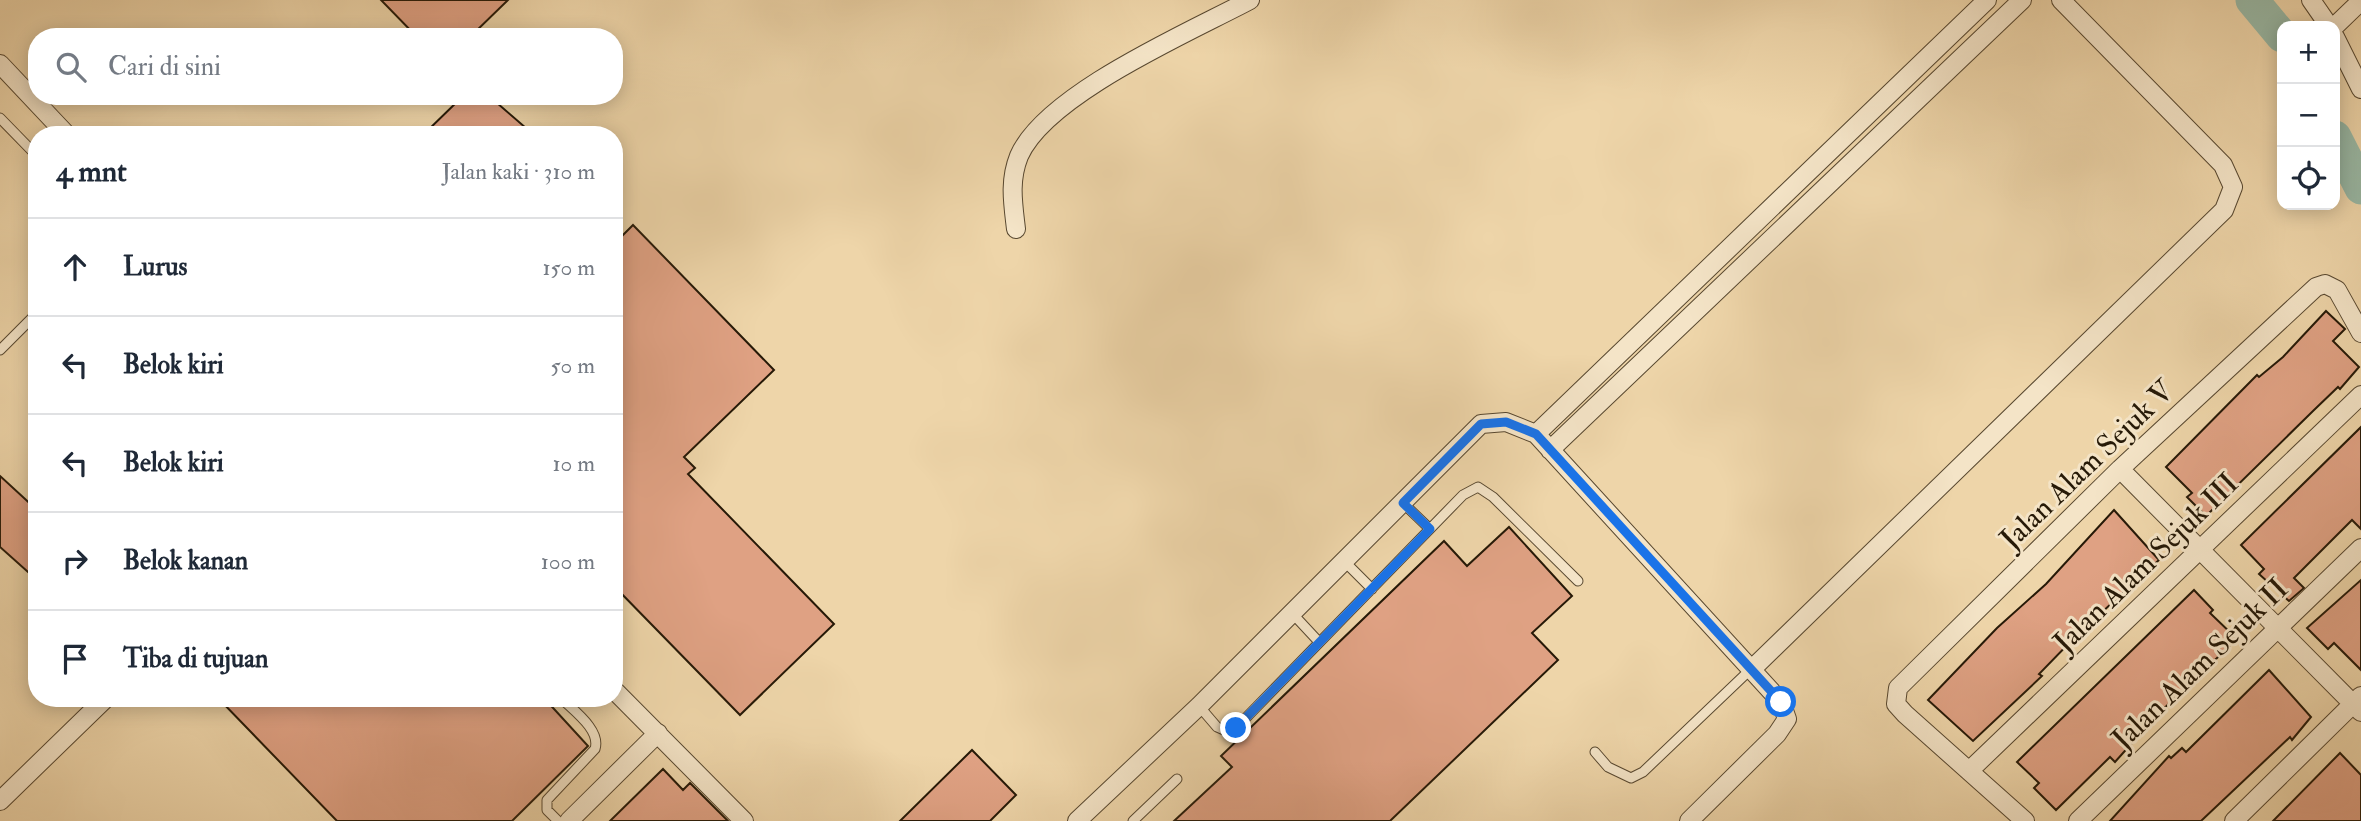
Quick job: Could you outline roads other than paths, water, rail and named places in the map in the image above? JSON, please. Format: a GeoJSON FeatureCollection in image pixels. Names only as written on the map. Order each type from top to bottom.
{"type":"FeatureCollection","features":[{"type":"Feature","properties":{"kind":"street"},"geometry":{"type":"LineString","coordinates":[[1016,229],[1011,194],[1014,172],[1031,135],[1048,117],[1111,75],[1250,0]]}},
{"type":"Feature","properties":{"kind":"street"},"geometry":{"type":"LineString","coordinates":[[1536,434],[1987,0]]}},
{"type":"Feature","properties":{"kind":"street"},"geometry":{"type":"LineString","coordinates":[[1550,450],[2022,0]]}},
{"type":"Feature","properties":{"kind":"street"},"geometry":{"type":"LineString","coordinates":[[1752,669],[2224,210],[2233,187],[2223,166],[2062,0]]}},
{"type":"Feature","properties":{"kind":"street"},"geometry":{"type":"LineString","coordinates":[[2311,0],[2326,21]]}},
{"type":"Feature","properties":{"kind":"street"},"geometry":{"type":"LineString","coordinates":[[2340,21],[2361,1]]}},
{"type":"Feature","properties":{"kind":"street"},"geometry":{"type":"LineString","coordinates":[[2340,47],[2361,89]]}},
{"type":"Feature","properties":{"kind":"street"},"geometry":{"type":"LineString","coordinates":[[0,64],[28,94]]}},
{"type":"Feature","properties":{"kind":"street"},"geometry":{"type":"LineString","coordinates":[[39,105],[59,126]]}},
{"type":"Feature","properties":{"kind":"street","name":"Jalan Alam Sejuk V"},"geometry":{"type":"LineString","coordinates":[[1969,771],[1896,704],[1895,695],[1898,688],[2120,469],[2316,286],[2325,284],[2337,290],[2361,333]]}},
{"type":"Feature","properties":{"kind":"street","name":"Jalan Alam Sejuk III"},"geometry":{"type":"LineString","coordinates":[[1969,771],[2361,395]]}},
{"type":"Feature","properties":{"kind":"street"},"geometry":{"type":"LineString","coordinates":[[1077,821],[1199,706],[1481,424],[1506,422],[1536,434],[1781,702],[1787,719],[1777,734],[1689,821]]}},
{"type":"Feature","properties":{"kind":"street"},"geometry":{"type":"LineString","coordinates":[[2120,469],[2278,628],[2358,704],[2234,821]]}},
{"type":"Feature","properties":{"kind":"street","name":"Jalan Alam Sejuk II"},"geometry":{"type":"LineString","coordinates":[[2078,821],[2361,548]]}},
{"type":"Feature","properties":{"kind":"street"},"geometry":{"type":"LineString","coordinates":[[623,700],[744,821]]}},
{"type":"Feature","properties":{"kind":"street"},"geometry":{"type":"LineString","coordinates":[[0,801],[97,707]]}},
{"type":"Feature","properties":{"kind":"street"},"geometry":{"type":"LineString","coordinates":[[569,821],[658,733]]}},
{"type":"Feature","properties":{"kind":"street"},"geometry":{"type":"LineString","coordinates":[[1969,771],[2025,821]]}},
{"type":"Feature","properties":{"kind":"lane"},"geometry":{"type":"LineString","coordinates":[[0,118],[28,147]]}},
{"type":"Feature","properties":{"kind":"lane"},"geometry":{"type":"LineString","coordinates":[[0,350],[28,322]]}},
{"type":"Feature","properties":{"kind":"lane"},"geometry":{"type":"LineString","coordinates":[[1199,706],[1217,727],[1226,732],[1236,728],[1463,495],[1478,487],[1493,496],[1578,581]]}},
{"type":"Feature","properties":{"kind":"lane"},"geometry":{"type":"LineString","coordinates":[[1403,503],[1430,529]]}},
{"type":"Feature","properties":{"kind":"lane"},"geometry":{"type":"LineString","coordinates":[[1344,561],[1371,589]]}},
{"type":"Feature","properties":{"kind":"lane"},"geometry":{"type":"LineString","coordinates":[[1292,613],[1319,642]]}},
{"type":"Feature","properties":{"kind":"lane"},"geometry":{"type":"LineString","coordinates":[[1595,752],[1618,774],[1631,778],[1643,772],[1752,669]]}},
{"type":"Feature","properties":{"kind":"lane"},"geometry":{"type":"LineString","coordinates":[[558,821],[547,810],[547,800],[596,749],[598,742],[594,732],[570,707]]}},
{"type":"Feature","properties":{"kind":"lane"},"geometry":{"type":"LineString","coordinates":[[1133,821],[1177,779]]}},
{"type":"Feature","properties":{"kind":"waterway"},"geometry":{"type":"LineString","coordinates":[[2252,0],[2277,30]]}},
{"type":"Feature","properties":{"kind":"waterway"},"geometry":{"type":"LineString","coordinates":[[2340,147],[2361,188]]}}]}
